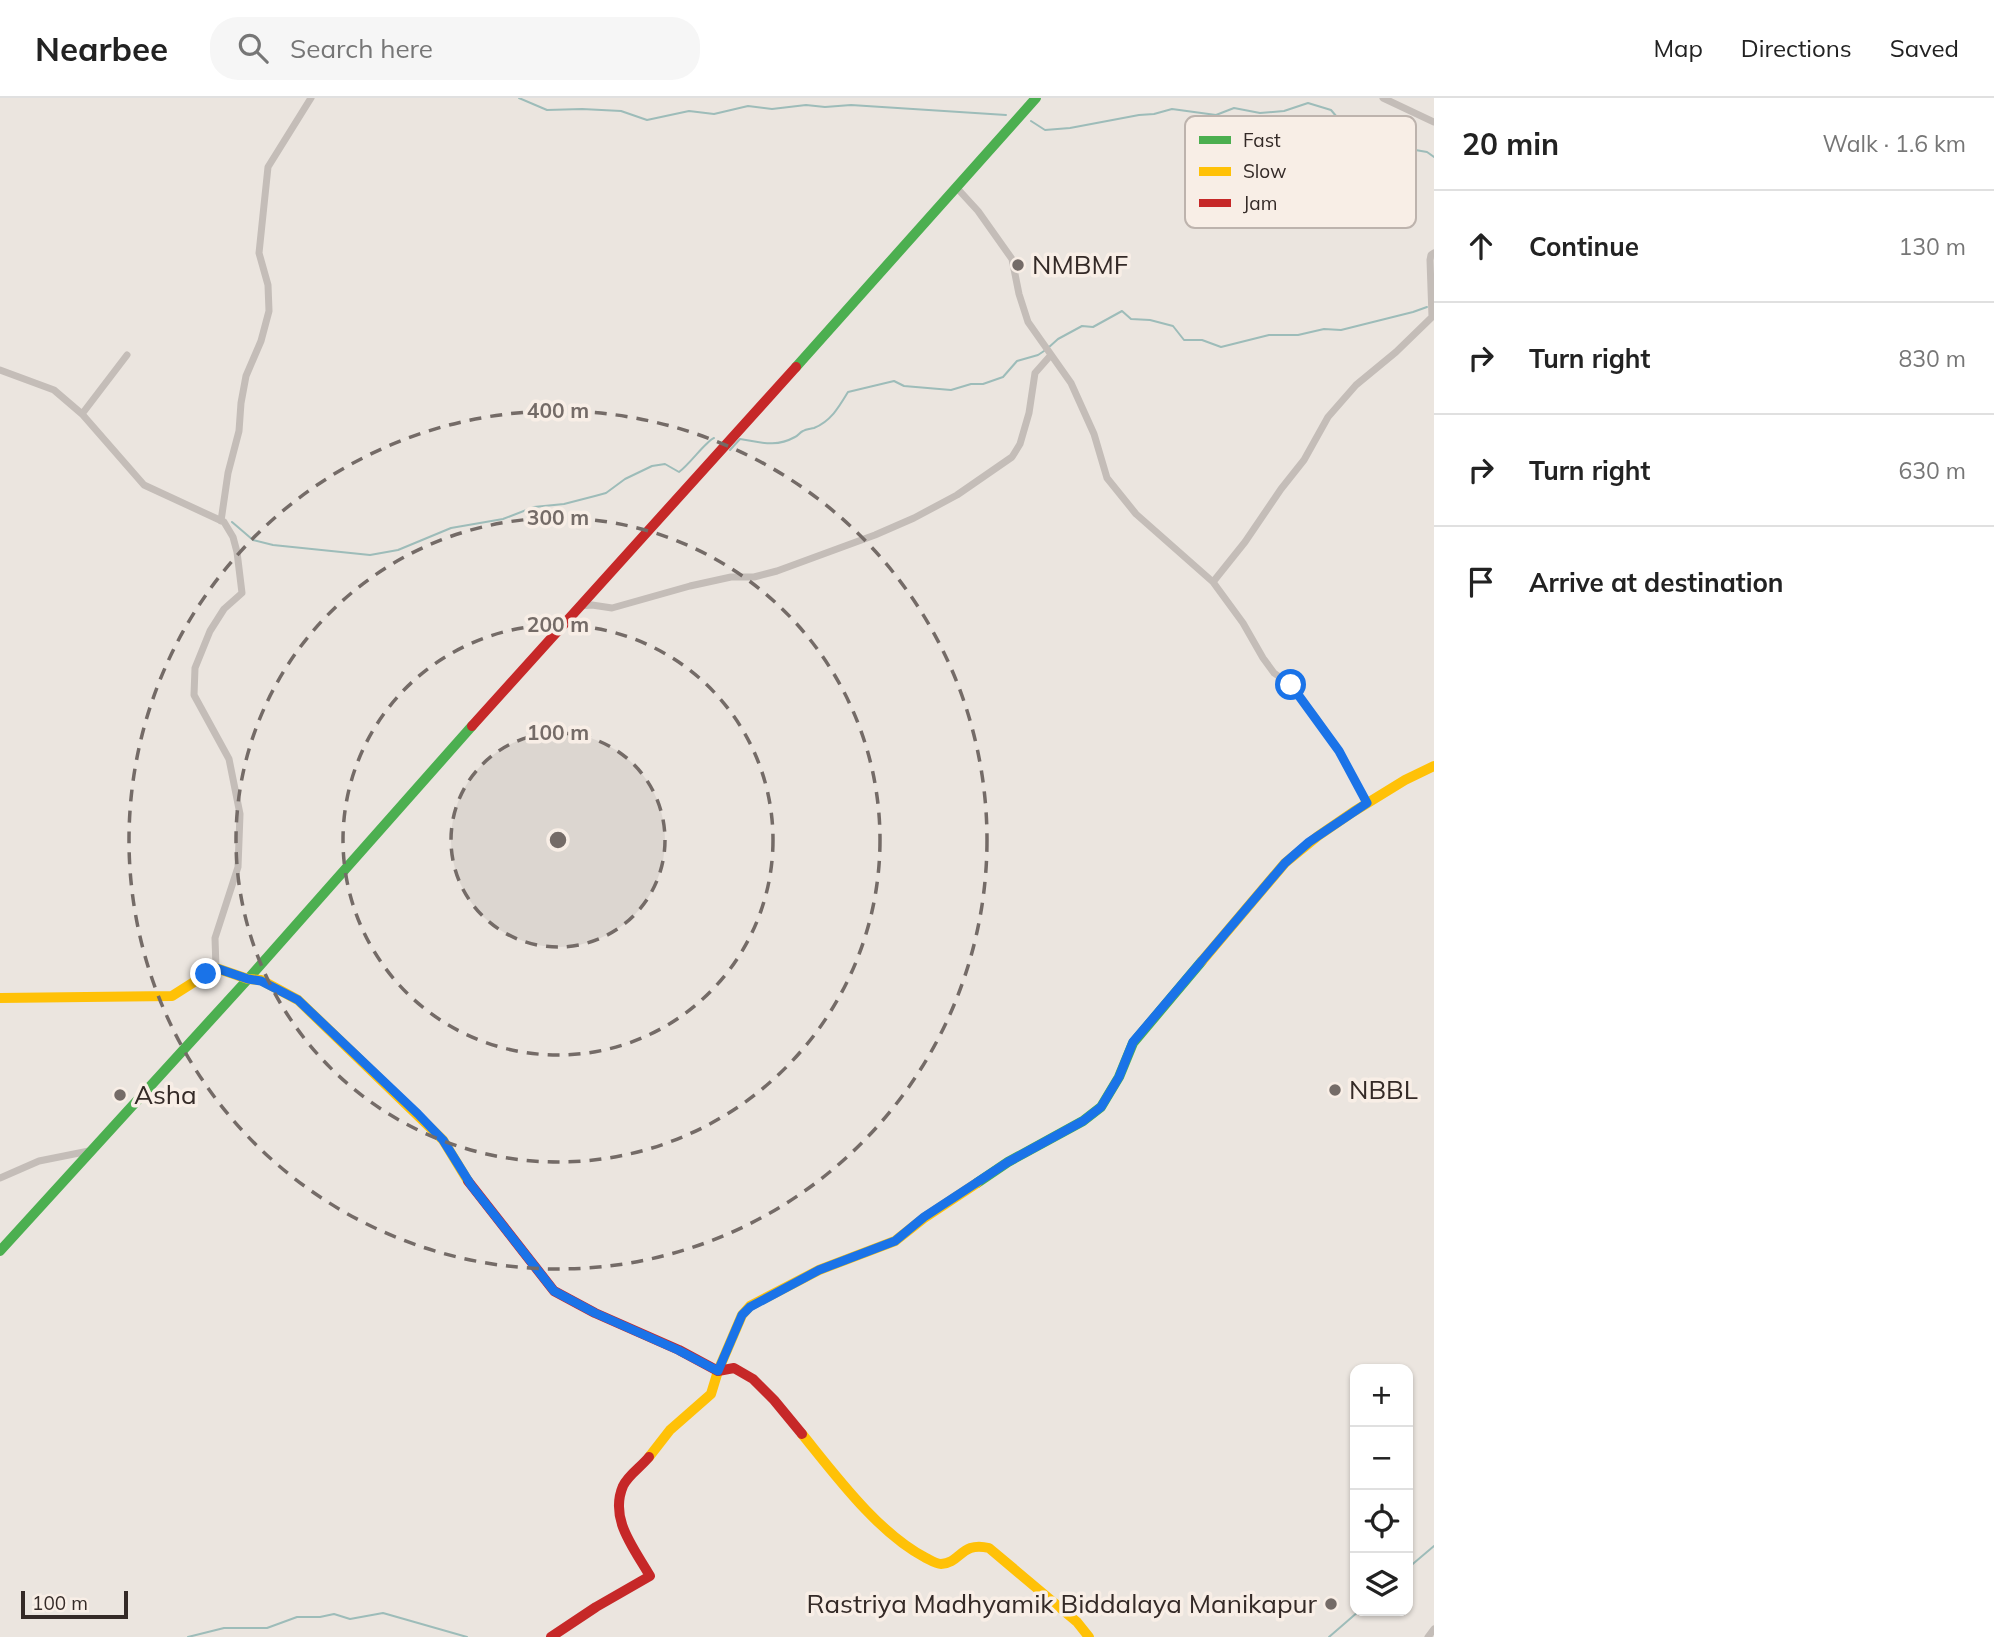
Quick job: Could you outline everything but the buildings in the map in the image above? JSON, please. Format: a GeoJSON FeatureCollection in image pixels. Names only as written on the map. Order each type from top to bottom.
{"type":"FeatureCollection","features":[{"type":"Feature","properties":{"kind":"street"},"geometry":{"type":"LineString","coordinates":[[221,521],[228,473],[239,431],[246,376],[261,341],[269,311],[268,285],[258,253],[268,167],[311,98]]}},
{"type":"Feature","properties":{"kind":"street"},"geometry":{"type":"LineString","coordinates":[[0,1251],[248,979],[579,606],[1037,98]]}},
{"type":"Feature","properties":{"kind":"street"},"geometry":{"type":"LineString","coordinates":[[1383,98],[1434,122]]}},
{"type":"Feature","properties":{"kind":"street"},"geometry":{"type":"LineString","coordinates":[[956,187],[978,211],[1012,259],[1028,322],[1071,383],[1094,434],[1107,478],[1136,514],[1213,582],[1243,622],[1274,673],[1291,685],[1317,719],[1339,751],[1367,803]]}},
{"type":"Feature","properties":{"kind":"street"},"geometry":{"type":"LineString","coordinates":[[1213,582],[1304,460],[1328,416],[1356,385],[1432,317],[1430,260],[1431,254],[1434,253]]}},
{"type":"Feature","properties":{"kind":"street"},"geometry":{"type":"LineString","coordinates":[[579,606],[612,608],[690,586],[777,571],[875,535],[946,501],[1012,457],[1020,444],[1030,413],[1035,373],[1047,351]]}},
{"type":"Feature","properties":{"kind":"street"},"geometry":{"type":"LineString","coordinates":[[82,414],[127,355]]}},
{"type":"Feature","properties":{"kind":"street"},"geometry":{"type":"LineString","coordinates":[[0,370],[54,390],[82,414],[144,485],[224,522],[233,537],[242,593],[224,609],[210,631],[195,668],[194,695],[229,759],[240,814],[237,867],[215,938],[216,968]]}},
{"type":"Feature","properties":{"kind":"street"},"geometry":{"type":"LineString","coordinates":[[551,1637],[596,1606],[650,1576],[620,1523],[618,1505],[624,1484],[670,1430],[711,1394],[742,1315],[750,1307],[819,1270],[895,1241],[924,1217],[1008,1162],[1083,1121],[1101,1107],[1119,1077],[1133,1042],[1285,863],[1309,842],[1367,803],[1416,773],[1434,766]]}},
{"type":"Feature","properties":{"kind":"street"},"geometry":{"type":"LineString","coordinates":[[216,968],[261,981],[298,1000],[418,1114],[443,1140],[471,1185],[554,1291],[718,1371],[734,1368],[753,1379],[774,1400],[855,1499],[908,1549],[933,1562],[941,1563],[949,1561],[970,1547],[977,1545],[989,1548],[1041,1590],[1090,1637]]}},
{"type":"Feature","properties":{"kind":"street"},"geometry":{"type":"LineString","coordinates":[[0,998],[172,996],[216,968]]}},
{"type":"Feature","properties":{"kind":"street"},"geometry":{"type":"LineString","coordinates":[[0,1178],[39,1161],[89,1151]]}},
{"type":"Feature","properties":{"kind":"street"},"geometry":{"type":"LineString","coordinates":[[1428,1637],[1434,1629]]}},
{"type":"Feature","properties":{"kind":"waterway"},"geometry":{"type":"LineString","coordinates":[[519,98],[547,110],[621,111],[647,120],[689,111],[714,114],[748,106],[772,109],[806,105],[851,105],[1006,115]]}},
{"type":"Feature","properties":{"kind":"waterway"},"geometry":{"type":"LineString","coordinates":[[1031,121],[1045,130],[1070,128],[1172,109],[1216,115],[1234,108],[1260,113],[1284,111],[1308,103],[1331,110],[1336,116]]}},
{"type":"Feature","properties":{"kind":"waterway"},"geometry":{"type":"LineString","coordinates":[[1416,150],[1427,152],[1434,157]]}},
{"type":"Feature","properties":{"kind":"waterway"},"geometry":{"type":"LineString","coordinates":[[1048,348],[1058,339],[1082,326],[1093,327],[1122,311],[1131,319],[1150,320],[1173,326],[1184,340],[1202,340],[1221,347],[1269,335],[1298,335],[1324,329],[1341,330],[1427,307]]}},
{"type":"Feature","properties":{"kind":"waterway"},"geometry":{"type":"LineString","coordinates":[[730,450],[740,439],[781,442],[814,428],[830,417],[848,392],[894,381],[904,386],[951,390],[971,384],[983,384],[1003,377],[1017,361],[1044,351]]}},
{"type":"Feature","properties":{"kind":"waterway"},"geometry":{"type":"LineString","coordinates":[[232,522],[253,540],[273,545],[370,555],[398,550],[451,528],[503,519],[534,507],[564,504],[606,493],[625,479],[652,466],[665,464],[679,472],[714,438]]}},
{"type":"Feature","properties":{"kind":"waterway"},"geometry":{"type":"LineString","coordinates":[[1413,1564],[1434,1546]]}},
{"type":"Feature","properties":{"kind":"waterway"},"geometry":{"type":"LineString","coordinates":[[188,1637],[224,1628],[267,1628],[297,1617],[334,1614],[350,1619],[383,1613],[467,1637]]}},
{"type":"Feature","properties":{"kind":"waterway"},"geometry":{"type":"LineString","coordinates":[[1329,1637],[1353,1616]]}},
{"type":"Feature","properties":{"kind":"traffic: fast"},"geometry":{"type":"LineString","coordinates":[[796,367],[1036,98]]}},
{"type":"Feature","properties":{"kind":"traffic: fast"},"geometry":{"type":"LineString","coordinates":[[0,1251],[248,979],[472,726]]}},
{"type":"Feature","properties":{"kind":"traffic: fast"},"geometry":{"type":"LineString","coordinates":[[977,1183],[1008,1162],[1083,1121],[1101,1107],[1119,1077],[1133,1043],[1202,961]]}},
{"type":"Feature","properties":{"kind":"traffic: slow"},"geometry":{"type":"LineString","coordinates":[[1202,961],[1285,863],[1353,812],[1405,780],[1434,766]]}},
{"type":"Feature","properties":{"kind":"traffic: slow"},"geometry":{"type":"LineString","coordinates":[[0,998],[172,996],[216,968],[248,979],[261,980],[298,1000],[443,1140],[468,1181]]}},
{"type":"Feature","properties":{"kind":"traffic: slow"},"geometry":{"type":"LineString","coordinates":[[649,1457],[670,1430],[711,1394],[742,1315],[750,1306],[819,1270],[895,1241],[977,1183]]}},
{"type":"Feature","properties":{"kind":"traffic: slow"},"geometry":{"type":"LineString","coordinates":[[802,1434],[859,1502],[908,1547],[941,1564],[948,1563],[972,1547],[989,1548],[1077,1622],[1089,1637]]}},
{"type":"Feature","properties":{"kind":"traffic: jam"},"geometry":{"type":"LineString","coordinates":[[472,726],[796,367]]}},
{"type":"Feature","properties":{"kind":"traffic: jam"},"geometry":{"type":"LineString","coordinates":[[468,1181],[554,1291],[718,1371],[734,1368],[753,1379],[802,1434]]}},
{"type":"Feature","properties":{"kind":"traffic: jam"},"geometry":{"type":"LineString","coordinates":[[551,1637],[650,1576],[625,1533],[619,1510],[619,1498],[625,1482],[649,1457]]}},
{"type":"Feature","properties":{"kind":"place","name":"NMBMF"},"geometry":{"type":"Point","coordinates":[1018,265]}},
{"type":"Feature","properties":{"kind":"place","name":"NBBL"},"geometry":{"type":"Point","coordinates":[1335,1090]}},
{"type":"Feature","properties":{"kind":"place","name":"Asha"},"geometry":{"type":"Point","coordinates":[120,1095]}},
{"type":"Feature","properties":{"kind":"place","name":"Rastriya Madhyamik Biddalaya Manikapur"},"geometry":{"type":"Point","coordinates":[1331,1604]}},
{"type":"Feature","properties":{"kind":"route"},"geometry":{"type":"LineString","coordinates":[[206,974],[216,968],[261,981],[298,1000],[443,1140],[471,1185],[554,1291],[718,1371],[742,1315],[750,1307],[819,1270],[895,1241],[924,1217],[1008,1162],[1083,1121],[1101,1107],[1119,1077],[1133,1042],[1285,863],[1309,842],[1367,803],[1339,751],[1291,685]]}}]}
